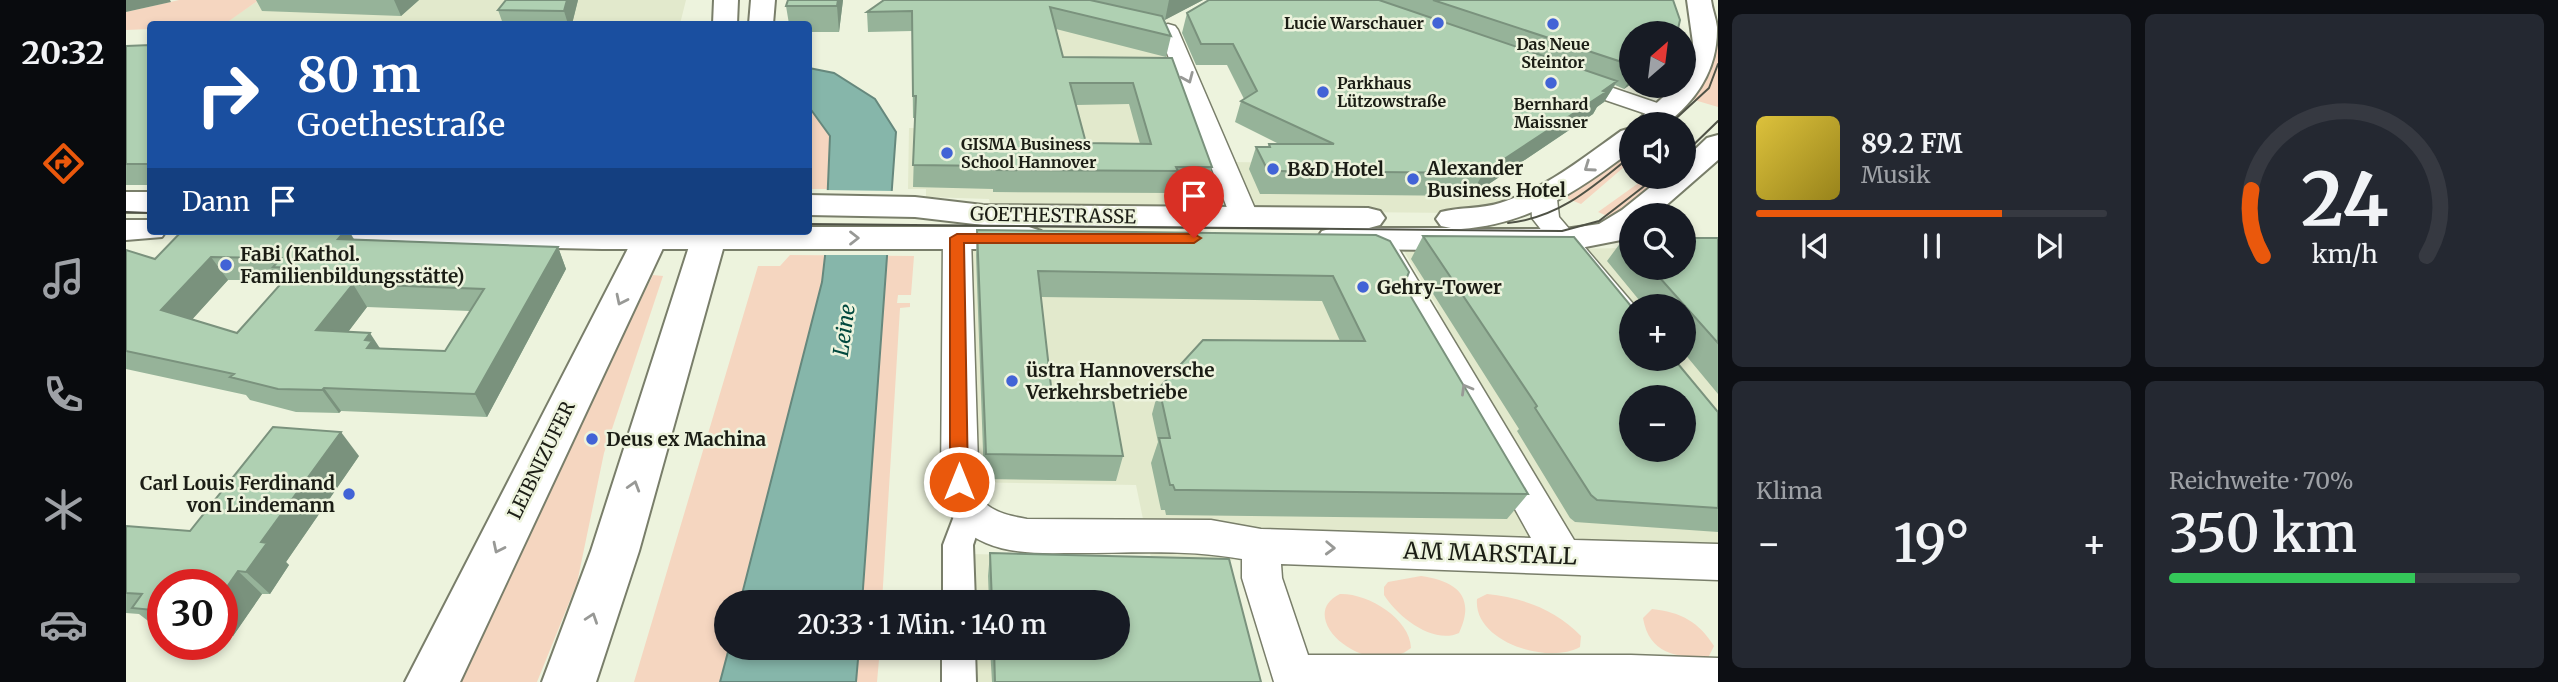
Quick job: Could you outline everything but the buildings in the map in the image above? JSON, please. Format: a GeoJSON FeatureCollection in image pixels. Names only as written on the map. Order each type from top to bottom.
{"type":"FeatureCollection","features":[{"type":"Feature","properties":{"kind":"street"},"geometry":{"type":"LineString","coordinates":[[725,21],[726,0]]}},
{"type":"Feature","properties":{"kind":"street"},"geometry":{"type":"LineString","coordinates":[[761,21],[763,0]]}},
{"type":"Feature","properties":{"kind":"street"},"geometry":{"type":"LineString","coordinates":[[1663,112],[1681,96],[1704,66],[1707,8]]}},
{"type":"Feature","properties":{"kind":"street"},"geometry":{"type":"LineString","coordinates":[[1190,18],[1161,28],[1209,126],[1245,218]]}},
{"type":"Feature","properties":{"kind":"street"},"geometry":{"type":"LineString","coordinates":[[1550,73],[1642,112]]}},
{"type":"Feature","properties":{"kind":"street","name":"GOETHESTRASSE"},"geometry":{"type":"LineString","coordinates":[[1696,164],[1718,144]]}},
{"type":"Feature","properties":{"kind":"street","name":"GOETHESTRASSE"},"geometry":{"type":"LineString","coordinates":[[812,206],[915,222],[957,238],[1373,228],[1507,213],[1546,198],[1619,146]]}},
{"type":"Feature","properties":{"kind":"street","name":"GOETHESTRASSE"},"geometry":{"type":"LineString","coordinates":[[1650,203],[1667,189]]}},
{"type":"Feature","properties":{"kind":"street"},"geometry":{"type":"LineString","coordinates":[[1546,198],[1546,218],[1619,307]]}},
{"type":"Feature","properties":{"kind":"street"},"geometry":{"type":"LineString","coordinates":[[126,202],[147,202]]}},
{"type":"Feature","properties":{"kind":"street","name":"GOETHESTRASSE"},"geometry":{"type":"LineString","coordinates":[[731,235],[794,238],[983,215],[1245,218],[1565,240],[1609,233],[1619,226]]}},
{"type":"Feature","properties":{"kind":"street"},"geometry":{"type":"LineString","coordinates":[[1373,228],[1561,554]]}},
{"type":"Feature","properties":{"kind":"street"},"geometry":{"type":"LineString","coordinates":[[126,230],[147,230]]}},
{"type":"Feature","properties":{"kind":"street","name":"LEIBNIZUFER"},"geometry":{"type":"LineString","coordinates":[[432,682],[652,235]]}},
{"type":"Feature","properties":{"kind":"street"},"geometry":{"type":"LineString","coordinates":[[569,682],[615,551],[710,235]]}},
{"type":"Feature","properties":{"kind":"street"},"geometry":{"type":"LineString","coordinates":[[957,238],[959,482],[961,498],[969,512],[958,545],[959,590]]}},
{"type":"Feature","properties":{"kind":"street","name":"AM MARSTALL"},"geometry":{"type":"LineString","coordinates":[[969,512],[996,530],[1027,536],[1211,537],[1261,546],[1561,554],[1718,562]]}},
{"type":"Feature","properties":{"kind":"street"},"geometry":{"type":"LineString","coordinates":[[1261,546],[1262,578],[1295,679],[1631,676],[1718,680]]}},
{"type":"Feature","properties":{"kind":"street"},"geometry":{"type":"LineString","coordinates":[[959,660],[960,682]]}},
{"type":"Feature","properties":{"kind":"shaded area"},"geometry":{"type":"Polygon","coordinates":[[[179,0],[259,0],[229,21],[147,21],[147,29],[126,30],[126,12],[179,0]]]}},
{"type":"Feature","properties":{"kind":"shaded area"},"geometry":{"type":"Polygon","coordinates":[[[259,0],[686,0],[681,21],[228,21],[259,0]]]}},
{"type":"Feature","properties":{"kind":"shaded area"},"geometry":{"type":"Polygon","coordinates":[[[1054,6],[1156,31],[1232,211],[991,207],[989,199],[926,197],[926,189],[908,189],[909,128],[1074,130],[1053,46],[1054,6]]]}},
{"type":"Feature","properties":{"kind":"shaded area"},"geometry":{"type":"Polygon","coordinates":[[[1713,43],[1718,44],[1718,107],[1691,99],[1696,98],[1696,91],[1710,68],[1713,43]]]}},
{"type":"Feature","properties":{"kind":"shaded area"},"geometry":{"type":"Polygon","coordinates":[[[812,112],[830,136],[827,189],[812,189],[812,112]]]}},
{"type":"Feature","properties":{"kind":"shaded area"},"geometry":{"type":"Polygon","coordinates":[[[1434,156],[1517,198],[1491,207],[1457,213],[1247,211],[1227,162],[1425,164],[1434,156]]]}},
{"type":"Feature","properties":{"kind":"shaded area"},"geometry":{"type":"Polygon","coordinates":[[[1619,156],[1619,171],[1581,204],[1566,198],[1619,156]]]}},
{"type":"Feature","properties":{"kind":"shaded area"},"geometry":{"type":"Polygon","coordinates":[[[1630,189],[1652,189],[1633,203],[1619,203],[1619,213],[1612,218],[1598,212],[1630,189]]]}},
{"type":"Feature","properties":{"kind":"shaded area"},"geometry":{"type":"Polygon","coordinates":[[[961,247],[1408,309],[1439,310],[1404,251],[1619,248],[1619,280],[1696,280],[1696,261],[1718,248],[1718,562],[1261,546],[1222,565],[1253,682],[973,682],[972,660],[1130,660],[1130,590],[971,590],[970,554],[1151,558],[1136,485],[963,482],[961,247]]]}},
{"type":"Feature","properties":{"kind":"shaded area"},"geometry":{"type":"Polygon","coordinates":[[[790,255],[914,256],[911,295],[898,295],[897,303],[910,303],[910,307],[900,308],[883,590],[714,590],[714,660],[879,660],[877,682],[634,682],[758,266],[780,266],[790,255]]]}},
{"type":"Feature","properties":{"kind":"shaded area"},"geometry":{"type":"Polygon","coordinates":[[[653,275],[663,276],[604,453],[577,583],[537,682],[452,682],[653,275]]]}},
{"type":"Feature","properties":{"kind":"shaded area"},"geometry":{"type":"Polygon","coordinates":[[[1421,576],[1445,582],[1460,593],[1465,610],[1459,633],[1449,636],[1427,632],[1407,619],[1384,595],[1384,587],[1388,582],[1421,576]]]}},
{"type":"Feature","properties":{"kind":"shaded area"},"geometry":{"type":"Polygon","coordinates":[[[1340,594],[1362,598],[1385,609],[1403,627],[1411,648],[1394,656],[1375,657],[1357,652],[1341,642],[1330,630],[1325,617],[1328,604],[1340,594]]]}},
{"type":"Feature","properties":{"kind":"shaded area"},"geometry":{"type":"Polygon","coordinates":[[[1487,594],[1526,602],[1550,612],[1581,636],[1580,647],[1566,652],[1532,651],[1499,638],[1487,627],[1479,614],[1477,599],[1487,594]]]}},
{"type":"Feature","properties":{"kind":"shaded area"},"geometry":{"type":"Polygon","coordinates":[[[1652,609],[1680,616],[1702,631],[1714,646],[1708,658],[1675,654],[1658,646],[1646,630],[1643,618],[1652,609]]]}},
{"type":"Feature","properties":{"kind":"water","name":"Leine"},"geometry":{"type":"Polygon","coordinates":[[[812,69],[834,73],[875,99],[896,132],[863,590],[743,590],[822,282],[830,136],[812,111],[812,69]]]}},
{"type":"Feature","properties":{"kind":"water"},"geometry":{"type":"Polygon","coordinates":[[[726,660],[858,660],[856,682],[720,682],[726,660]]]}},
{"type":"Feature","properties":{"kind":"pier"},"geometry":{"type":"Polygon","coordinates":[[[823,190],[895,191],[892,255],[822,255],[823,190]]]}},
{"type":"Feature","properties":{"kind":"tram line"},"geometry":{"type":"LineString","coordinates":[[1683,112],[1709,88],[1718,64]]}},
{"type":"Feature","properties":{"kind":"tram line"},"geometry":{"type":"LineString","coordinates":[[1696,142],[1718,121]]}},
{"type":"Feature","properties":{"kind":"tram line"},"geometry":{"type":"LineString","coordinates":[[1508,223],[1526,220],[1559,208],[1589,190],[1619,166]]}},
{"type":"Feature","properties":{"kind":"tram line"},"geometry":{"type":"LineString","coordinates":[[812,224],[1562,231],[1599,221],[1640,189]]}},
{"type":"Feature","properties":{"kind":"tram line"},"geometry":{"type":"LineString","coordinates":[[126,212],[147,213]]}},
{"type":"Feature","properties":{"kind":"place","name":"Lucie Warschauer"},"geometry":{"type":"Point","coordinates":[1438,23]}},
{"type":"Feature","properties":{"kind":"place","name":"Das Neue Steintor"},"geometry":{"type":"Point","coordinates":[1553,24]}},
{"type":"Feature","properties":{"kind":"place","name":"Bernhard Maissner"},"geometry":{"type":"Point","coordinates":[1551,83]}},
{"type":"Feature","properties":{"kind":"place","name":"Parkhaus Lützowstraße"},"geometry":{"type":"Point","coordinates":[1323,92]}},
{"type":"Feature","properties":{"kind":"place","name":"GISMA Business School Hannover"},"geometry":{"type":"Point","coordinates":[947,153]}},
{"type":"Feature","properties":{"kind":"place","name":"B&D Hotel"},"geometry":{"type":"Point","coordinates":[1273,169]}},
{"type":"Feature","properties":{"kind":"place","name":"Alexander Business Hotel"},"geometry":{"type":"Point","coordinates":[1413,179]}},
{"type":"Feature","properties":{"kind":"place","name":"FaBi (Kathol. Familienbildungsstätte)"},"geometry":{"type":"Point","coordinates":[226,265]}},
{"type":"Feature","properties":{"kind":"place","name":"Gehry-Tower"},"geometry":{"type":"Point","coordinates":[1363,287]}},
{"type":"Feature","properties":{"kind":"place","name":"üstra Hannoversche Verkehrsbetriebe"},"geometry":{"type":"Point","coordinates":[1012,381]}},
{"type":"Feature","properties":{"kind":"place","name":"Deus ex Machina"},"geometry":{"type":"Point","coordinates":[592,439]}},
{"type":"Feature","properties":{"kind":"place","name":"Carl Louis Ferdinand von Lindemann"},"geometry":{"type":"Point","coordinates":[349,494]}},
{"type":"Feature","properties":{"kind":"route"},"geometry":{"type":"LineString","coordinates":[[959,482],[957,238],[1194,238]]}}]}
